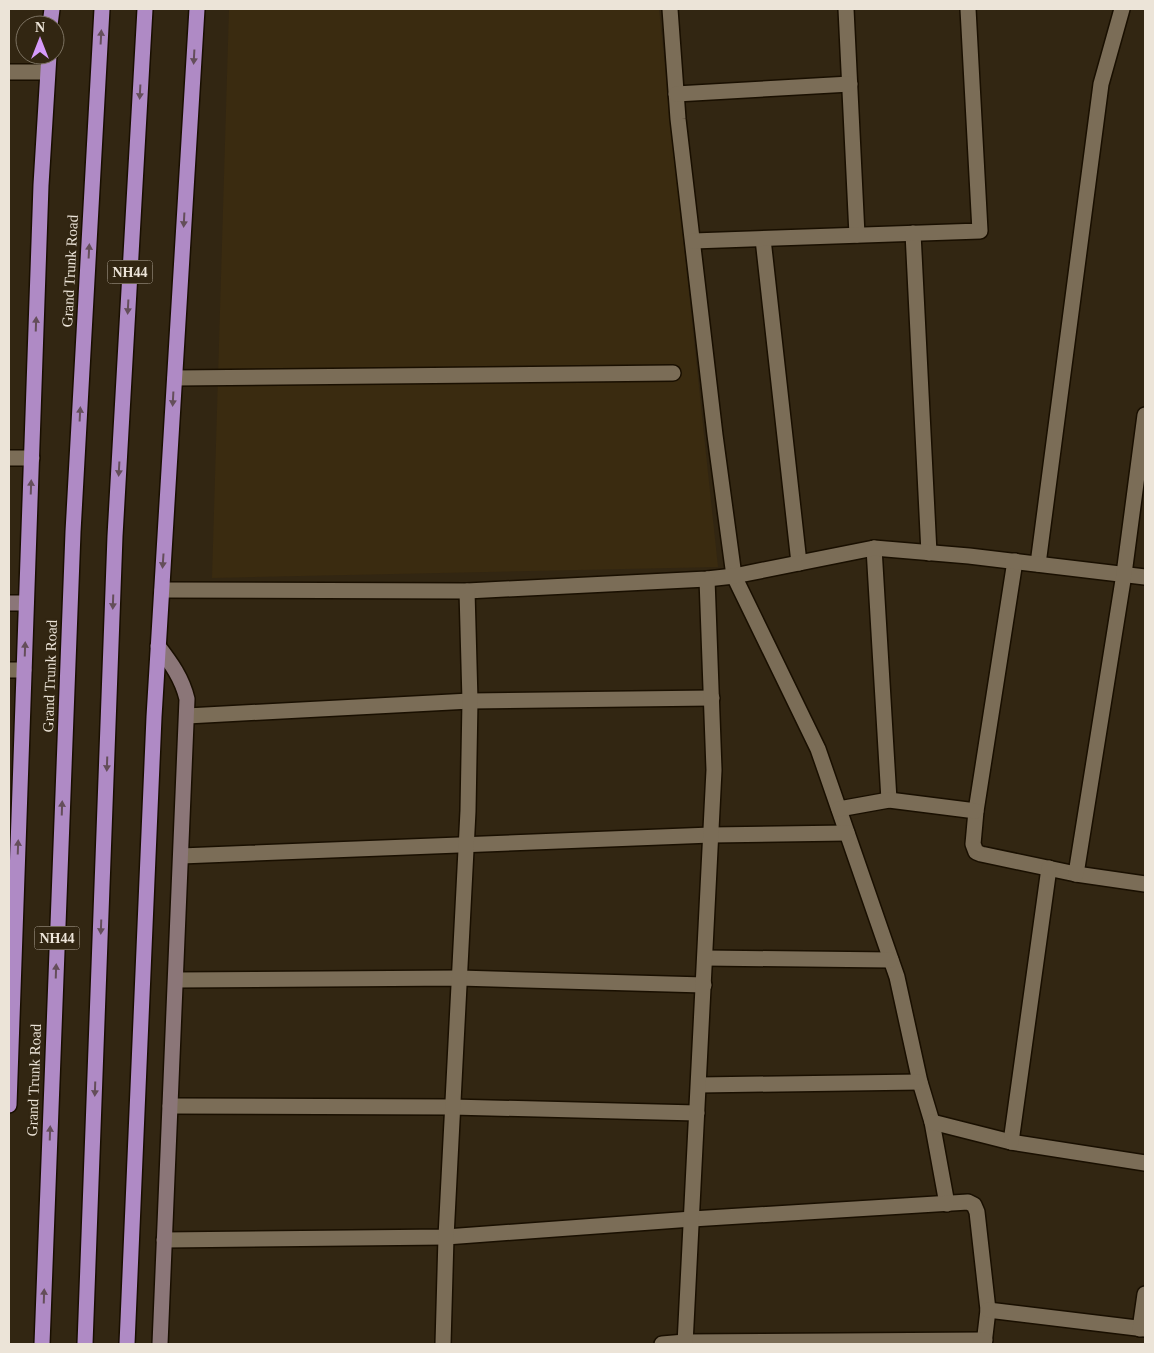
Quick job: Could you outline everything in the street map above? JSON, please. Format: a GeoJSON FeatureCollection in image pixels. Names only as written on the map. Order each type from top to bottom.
{"type":"FeatureCollection","features":[{"type":"Feature","properties":{"kind":"highway","name":"Grand Trunk Road"},"geometry":{"type":"LineString","coordinates":[[42,1344],[73,532],[102,9]]}},
{"type":"Feature","properties":{"kind":"highway","name":"NH44"},"geometry":{"type":"LineString","coordinates":[[85,1344],[115,536],[145,9]]}},
{"type":"Feature","properties":{"kind":"highway"},"geometry":{"type":"LineString","coordinates":[[127,1344],[158,646],[197,9]]}},
{"type":"Feature","properties":{"kind":"highway"},"geometry":{"type":"LineString","coordinates":[[9,1105],[41,185],[47,65]]}},
{"type":"Feature","properties":{"kind":"street"},"geometry":{"type":"LineString","coordinates":[[670,9],[676,94],[715,435],[734,576],[818,749],[891,960],[920,1082],[932,1122],[946,1204]]}},
{"type":"Feature","properties":{"kind":"street"},"geometry":{"type":"LineString","coordinates":[[846,9],[857,235]]}},
{"type":"Feature","properties":{"kind":"street"},"geometry":{"type":"LineString","coordinates":[[693,241],[980,231],[968,9]]}},
{"type":"Feature","properties":{"kind":"street"},"geometry":{"type":"LineString","coordinates":[[1038,564],[1102,84],[1122,9]]}},
{"type":"Feature","properties":{"kind":"street"},"geometry":{"type":"LineString","coordinates":[[9,72],[47,72]]}},
{"type":"Feature","properties":{"kind":"street"},"geometry":{"type":"LineString","coordinates":[[676,94],[850,84]]}},
{"type":"Feature","properties":{"kind":"street"},"geometry":{"type":"LineString","coordinates":[[913,233],[929,553]]}},
{"type":"Feature","properties":{"kind":"street"},"geometry":{"type":"LineString","coordinates":[[763,239],[799,563]]}},
{"type":"Feature","properties":{"kind":"street"},"geometry":{"type":"LineString","coordinates":[[174,378],[673,373]]}},
{"type":"Feature","properties":{"kind":"street"},"geometry":{"type":"LineString","coordinates":[[1076,874],[1124,574],[1145,414]]}},
{"type":"Feature","properties":{"kind":"street"},"geometry":{"type":"LineString","coordinates":[[9,458],[32,458]]}},
{"type":"Feature","properties":{"kind":"street"},"geometry":{"type":"LineString","coordinates":[[874,548],[889,800]]}},
{"type":"Feature","properties":{"kind":"street"},"geometry":{"type":"LineString","coordinates":[[162,590],[467,591],[707,579],[734,576],[874,548],[1038,564],[1145,577]]}},
{"type":"Feature","properties":{"kind":"street"},"geometry":{"type":"LineString","coordinates":[[1015,562],[976,811],[973,844],[976,852],[1076,874],[1145,884]]}},
{"type":"Feature","properties":{"kind":"street"},"geometry":{"type":"LineString","coordinates":[[685,1343],[714,770],[707,579]]}},
{"type":"Feature","properties":{"kind":"street"},"geometry":{"type":"LineString","coordinates":[[443,1344],[446,1237],[466,844],[470,701],[467,591]]}},
{"type":"Feature","properties":{"kind":"street"},"geometry":{"type":"LineString","coordinates":[[9,604],[26,604]]}},
{"type":"Feature","properties":{"kind":"street"},"geometry":{"type":"LineString","coordinates":[[158,646],[177,672],[184,685],[187,699],[160,1344]]}},
{"type":"Feature","properties":{"kind":"street"},"geometry":{"type":"LineString","coordinates":[[9,670],[24,670]]}},
{"type":"Feature","properties":{"kind":"street"},"geometry":{"type":"LineString","coordinates":[[187,716],[470,701],[712,698]]}},
{"type":"Feature","properties":{"kind":"street"},"geometry":{"type":"LineString","coordinates":[[839,809],[889,800],[976,811]]}},
{"type":"Feature","properties":{"kind":"street"},"geometry":{"type":"LineString","coordinates":[[181,856],[711,835],[847,833]]}},
{"type":"Feature","properties":{"kind":"street"},"geometry":{"type":"LineString","coordinates":[[1012,1142],[1049,868]]}},
{"type":"Feature","properties":{"kind":"street"},"geometry":{"type":"LineString","coordinates":[[705,958],[891,960]]}},
{"type":"Feature","properties":{"kind":"street"},"geometry":{"type":"LineString","coordinates":[[176,980],[459,978],[704,985]]}},
{"type":"Feature","properties":{"kind":"street"},"geometry":{"type":"LineString","coordinates":[[699,1085],[920,1082]]}},
{"type":"Feature","properties":{"kind":"street"},"geometry":{"type":"LineString","coordinates":[[170,1106],[452,1107],[697,1113]]}},
{"type":"Feature","properties":{"kind":"street"},"geometry":{"type":"LineString","coordinates":[[932,1122],[1012,1142],[1145,1163]]}},
{"type":"Feature","properties":{"kind":"street"},"geometry":{"type":"LineString","coordinates":[[164,1240],[446,1237],[692,1219],[968,1202],[974,1205],[977,1212],[988,1310],[984,1342],[662,1344]]}},
{"type":"Feature","properties":{"kind":"street"},"geometry":{"type":"LineString","coordinates":[[988,1310],[1143,1329],[1145,1294]]}},
{"type":"Feature","properties":{"kind":"shaded area"},"geometry":{"type":"Polygon","coordinates":[[[229,9],[659,9],[718,567],[212,578],[229,9]]]}}]}
